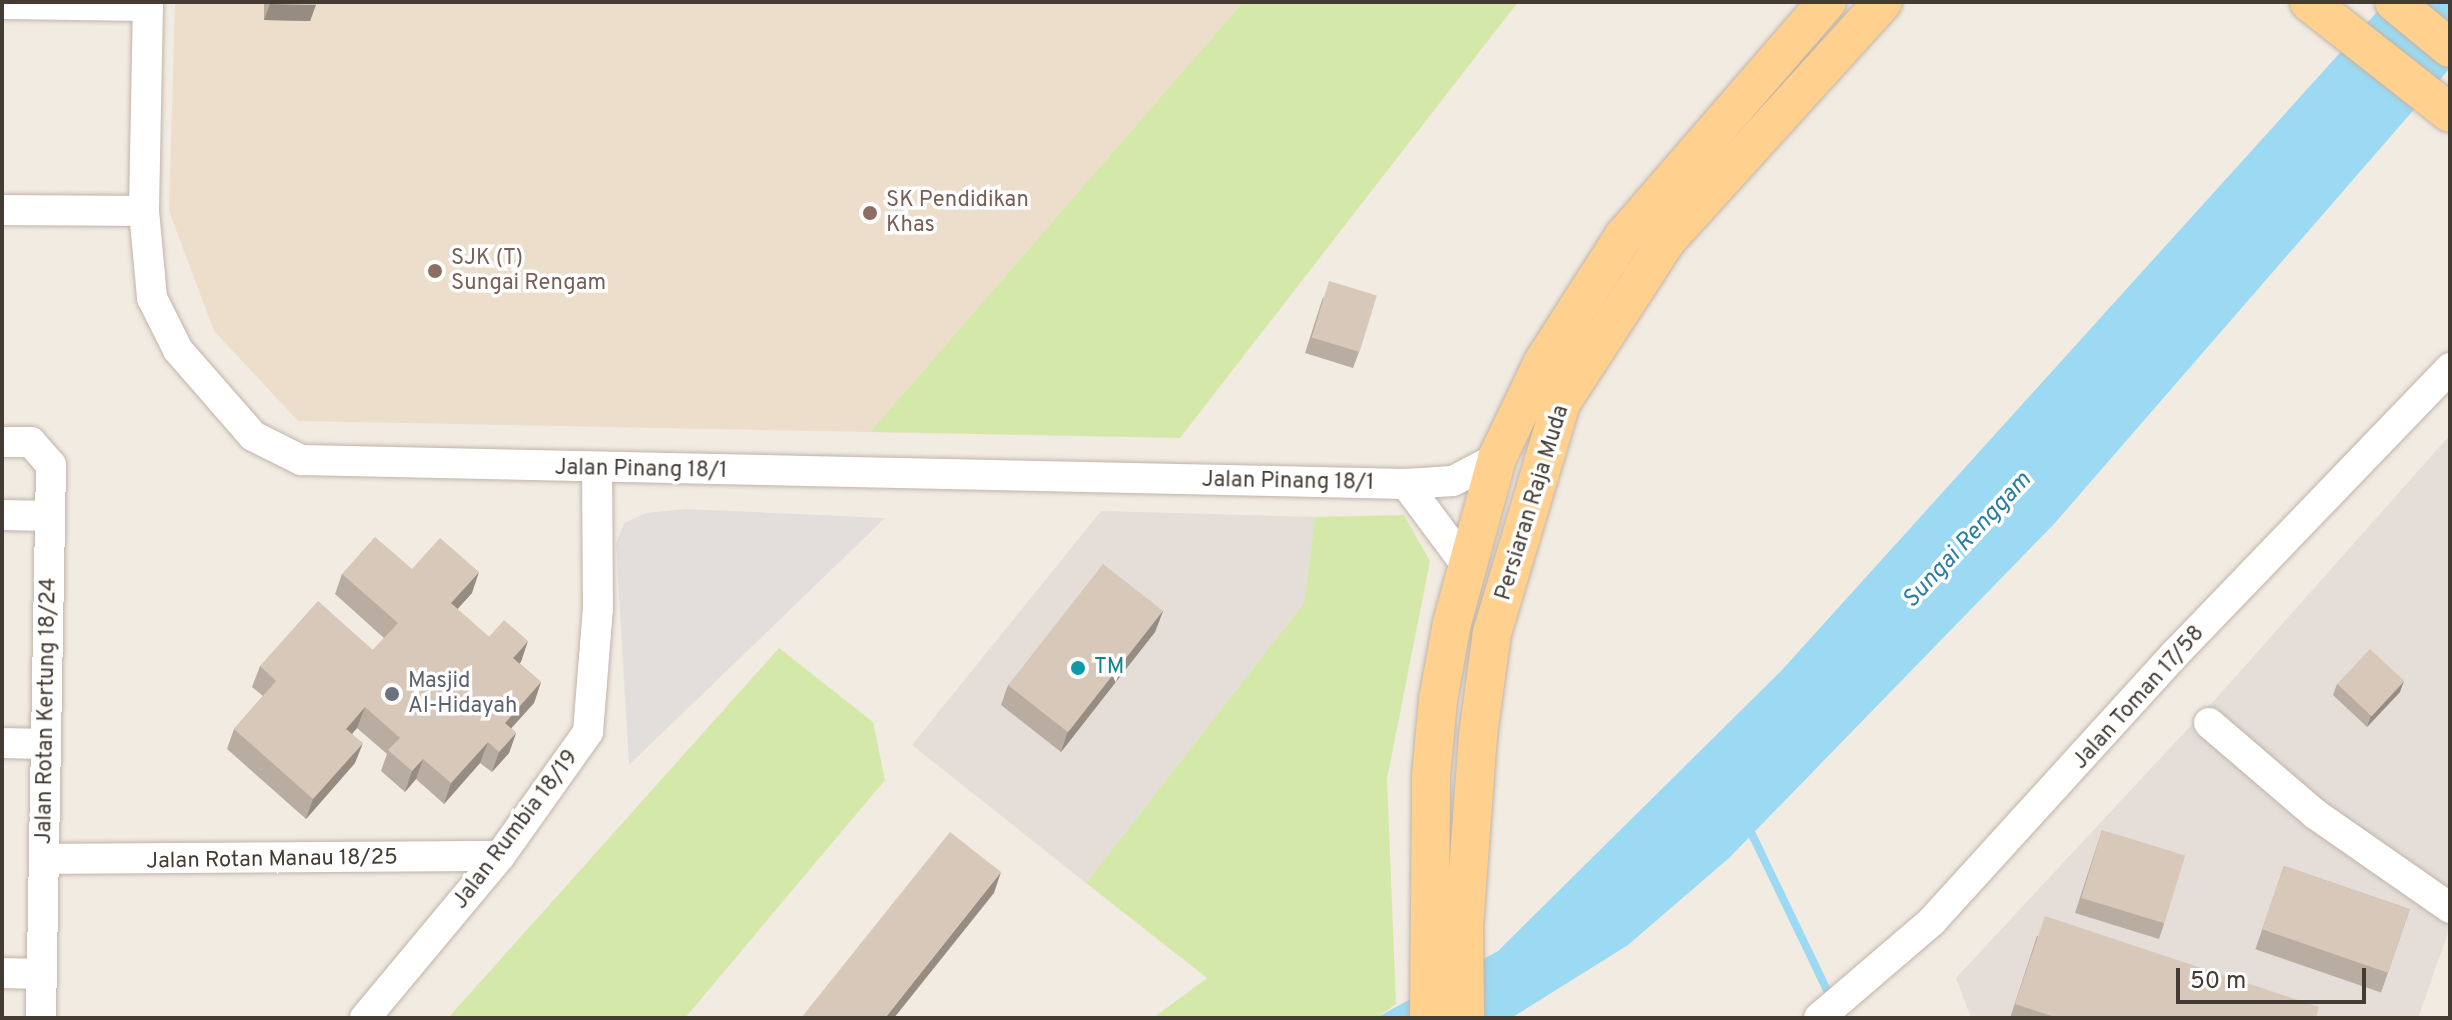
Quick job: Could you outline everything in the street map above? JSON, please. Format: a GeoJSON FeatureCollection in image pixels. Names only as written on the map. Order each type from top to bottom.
{"type":"FeatureCollection","features":[{"type":"Feature","properties":{"kind":"main road","name":"Persiaran Raja Muda"},"geometry":{"type":"LineString","coordinates":[[1429,1018],[1431,776],[1438,700],[1467,566],[1497,458],[1543,362],[1624,236],[1827,2]]}},
{"type":"Feature","properties":{"kind":"main road","name":"Persiaran Raja Muda"},"geometry":{"type":"LineString","coordinates":[[1465,1018],[1464,926],[1478,735],[1492,633],[1561,403],[1667,240],[1883,2]]}},
{"type":"Feature","properties":{"kind":"main road"},"geometry":{"type":"LineString","coordinates":[[2309,2],[2353,33],[2450,113]]}},
{"type":"Feature","properties":{"kind":"main road"},"geometry":{"type":"LineString","coordinates":[[2394,2],[2450,48]]}},
{"type":"Feature","properties":{"kind":"street"},"geometry":{"type":"LineString","coordinates":[[2,4],[148,4]]}},
{"type":"Feature","properties":{"kind":"street","name":"Jalan Pinang 18/1"},"geometry":{"type":"LineString","coordinates":[[148,4],[144,211],[152,298],[178,350],[253,436],[301,460],[354,464],[1406,484],[1453,481],[1497,458]]}},
{"type":"Feature","properties":{"kind":"street"},"geometry":{"type":"LineString","coordinates":[[2,210],[144,211]]}},
{"type":"Feature","properties":{"kind":"street","name":"Jalan Toman 17/58"},"geometry":{"type":"LineString","coordinates":[[1819,1018],[1932,921],[2175,654],[2450,368]]}},
{"type":"Feature","properties":{"kind":"street","name":"Jalan Rotan Kertung 18/24"},"geometry":{"type":"LineString","coordinates":[[2,442],[31,442],[43,451],[51,465],[41,1018]]}},
{"type":"Feature","properties":{"kind":"street","name":"Jalan Rumbia 18/19"},"geometry":{"type":"LineString","coordinates":[[365,1018],[500,856],[588,732],[598,609],[597,469]]}},
{"type":"Feature","properties":{"kind":"street"},"geometry":{"type":"LineString","coordinates":[[1406,484],[1467,566]]}},
{"type":"Feature","properties":{"kind":"street"},"geometry":{"type":"LineString","coordinates":[[2,515],[50,516]]}},
{"type":"Feature","properties":{"kind":"street"},"geometry":{"type":"LineString","coordinates":[[2209,723],[2315,814],[2450,908]]}},
{"type":"Feature","properties":{"kind":"street"},"geometry":{"type":"LineString","coordinates":[[2,743],[46,744]]}},
{"type":"Feature","properties":{"kind":"street","name":"Jalan Rotan Manau 18/25"},"geometry":{"type":"LineString","coordinates":[[44,859],[500,856]]}},
{"type":"Feature","properties":{"kind":"street"},"geometry":{"type":"LineString","coordinates":[[2,973],[42,974]]}},
{"type":"Feature","properties":{"kind":"shaded area"},"geometry":{"type":"Polygon","coordinates":[[[175,2],[1243,2],[870,432],[298,421],[214,331],[169,211],[175,2]]]}},
{"type":"Feature","properties":{"kind":"shaded area"},"geometry":{"type":"Polygon","coordinates":[[[2450,435],[2450,927],[2418,1018],[1971,1018],[1956,978],[2222,692],[2450,435]]]}},
{"type":"Feature","properties":{"kind":"shaded area"},"geometry":{"type":"Polygon","coordinates":[[[686,509],[885,518],[629,765],[616,544],[624,523],[646,513],[686,509]]]}},
{"type":"Feature","properties":{"kind":"shaded area"},"geometry":{"type":"Polygon","coordinates":[[[1101,511],[1315,517],[1304,603],[1086,883],[912,745],[1101,511]]]}},
{"type":"Feature","properties":{"kind":"green space"},"geometry":{"type":"Polygon","coordinates":[[[1243,2],[1518,2],[1180,438],[870,432],[1243,2]]]}},
{"type":"Feature","properties":{"kind":"green space"},"geometry":{"type":"Polygon","coordinates":[[[1404,515],[1430,561],[1387,779],[1396,1004],[1376,1018],[1153,1018],[1207,978],[1086,883],[1304,603],[1315,517],[1404,515]]]}},
{"type":"Feature","properties":{"kind":"green space"},"geometry":{"type":"Polygon","coordinates":[[[779,648],[873,722],[885,780],[685,1018],[448,1018],[779,648]]]}},
{"type":"Feature","properties":{"kind":"water","name":"Sungai Renggam"},"geometry":{"type":"Polygon","coordinates":[[[2386,2],[2450,2],[2450,68],[2054,524],[1729,858],[1628,945],[1511,1018],[1376,1018],[1498,951],[1782,670],[2386,2]]]}},
{"type":"Feature","properties":{"kind":"building"},"geometry":{"type":"Polygon","coordinates":[[[316,2],[316,5],[270,4],[316,2]]]}},
{"type":"Feature","properties":{"kind":"building"},"geometry":{"type":"Polygon","coordinates":[[[1329,281],[1377,296],[1360,352],[1312,337],[1329,281]]]}},
{"type":"Feature","properties":{"kind":"building","name":"Masjid Al-Hidayah"},"geometry":{"type":"Polygon","coordinates":[[[375,537],[412,569],[440,538],[479,572],[451,603],[489,637],[504,620],[528,641],[513,658],[541,682],[505,723],[516,733],[499,752],[488,742],[451,783],[423,759],[412,771],[388,750],[400,738],[365,707],[346,729],[363,743],[313,799],[234,729],[276,681],[260,666],[318,601],[373,650],[398,623],[342,574],[375,537]]]}},
{"type":"Feature","properties":{"kind":"building","name":"TM"},"geometry":{"type":"Polygon","coordinates":[[[1103,564],[1163,611],[1068,732],[1008,685],[1103,564]]]}},
{"type":"Feature","properties":{"kind":"building"},"geometry":{"type":"Polygon","coordinates":[[[2370,649],[2404,681],[2372,716],[2337,684],[2370,649]]]}},
{"type":"Feature","properties":{"kind":"building"},"geometry":{"type":"Polygon","coordinates":[[[2102,830],[2185,855],[2164,923],[2081,898],[2102,830]]]}},
{"type":"Feature","properties":{"kind":"building"},"geometry":{"type":"Polygon","coordinates":[[[950,832],[1001,872],[885,1018],[801,1018],[950,832]]]}},
{"type":"Feature","properties":{"kind":"building"},"geometry":{"type":"Polygon","coordinates":[[[2284,866],[2410,909],[2388,973],[2262,929],[2284,866]]]}},
{"type":"Feature","properties":{"kind":"building"},"geometry":{"type":"Polygon","coordinates":[[[2045,916],[2319,1007],[2316,1018],[2058,1018],[2015,1004],[2045,916]]]}},
{"type":"Feature","properties":{"kind":"waterway"},"geometry":{"type":"LineString","coordinates":[[1748,826],[1828,992]]}},
{"type":"Feature","properties":{"kind":"place","name":"SK Pendidikan Khas"},"geometry":{"type":"Point","coordinates":[870,213]}},
{"type":"Feature","properties":{"kind":"place","name":"SJK (T) Sungai Rengam"},"geometry":{"type":"Point","coordinates":[435,271]}},
{"type":"Feature","properties":{"kind":"place","name":"TM"},"geometry":{"type":"Point","coordinates":[1078,668]}},
{"type":"Feature","properties":{"kind":"place","name":"Masjid Al-Hidayah"},"geometry":{"type":"Point","coordinates":[392,694]}}]}
